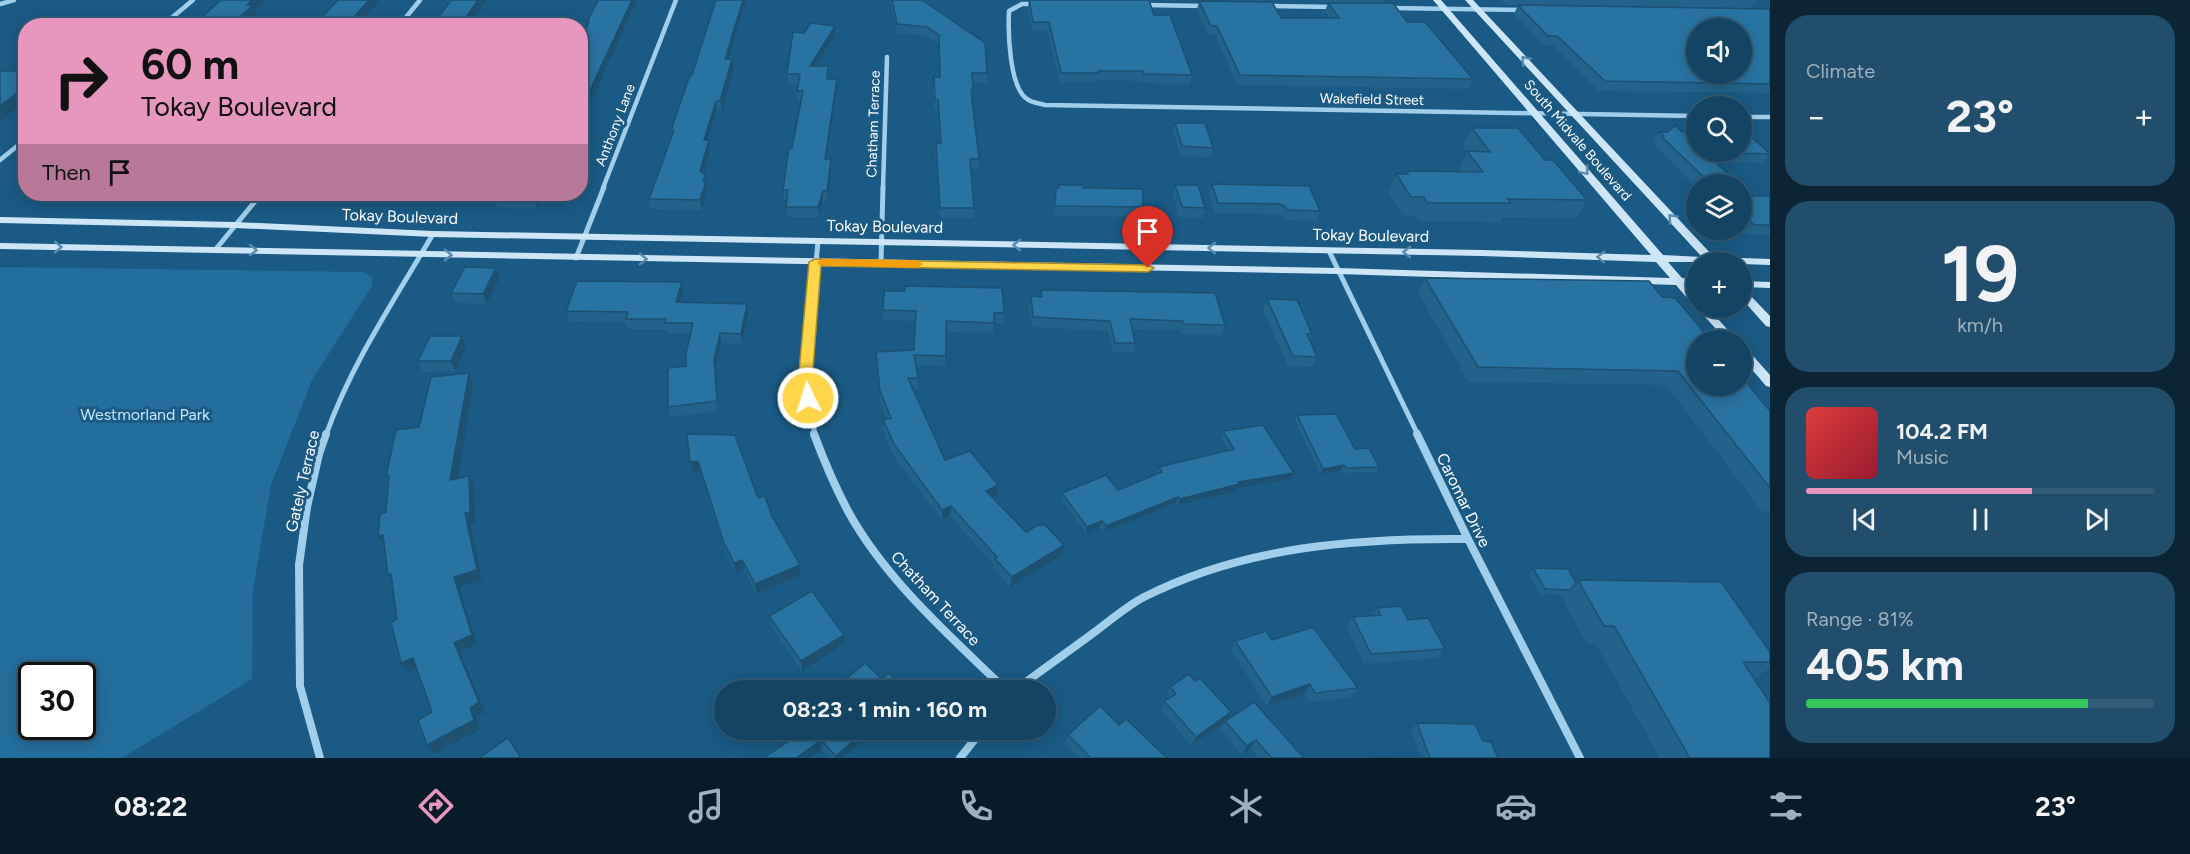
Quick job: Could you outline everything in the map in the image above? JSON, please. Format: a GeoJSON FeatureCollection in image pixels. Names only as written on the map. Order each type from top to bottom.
{"type":"FeatureCollection","features":[{"type":"Feature","properties":{"kind":"street"},"geometry":{"type":"LineString","coordinates":[[0,4],[14,0]]}},
{"type":"Feature","properties":{"kind":"street"},"geometry":{"type":"LineString","coordinates":[[172,18],[193,0]]}},
{"type":"Feature","properties":{"kind":"street"},"geometry":{"type":"LineString","coordinates":[[405,18],[420,0]]}},
{"type":"Feature","properties":{"kind":"street","name":"Anthony Lane"},"geometry":{"type":"LineString","coordinates":[[576,258],[676,0]]}},
{"type":"Feature","properties":{"kind":"street","name":"South Midvale Boulevard"},"geometry":{"type":"LineString","coordinates":[[1437,0],[1686,289]]}},
{"type":"Feature","properties":{"kind":"street","name":"South Midvale Boulevard"},"geometry":{"type":"LineString","coordinates":[[1469,0],[1703,252]]}},
{"type":"Feature","properties":{"kind":"street","name":"Wakefield Street"},"geometry":{"type":"LineString","coordinates":[[1037,4],[1025,4],[1009,11],[1008,22],[1017,87],[1026,99],[1048,105],[1686,116]]}},
{"type":"Feature","properties":{"kind":"street"},"geometry":{"type":"LineString","coordinates":[[1143,5],[1214,6]]}},
{"type":"Feature","properties":{"kind":"street"},"geometry":{"type":"LineString","coordinates":[[1260,6],[1343,7]]}},
{"type":"Feature","properties":{"kind":"street"},"geometry":{"type":"LineString","coordinates":[[1378,8],[1528,10]]}},
{"type":"Feature","properties":{"kind":"street","name":"Chatham Terrace"},"geometry":{"type":"LineString","coordinates":[[881,263],[887,57]]}},
{"type":"Feature","properties":{"kind":"street"},"geometry":{"type":"LineString","coordinates":[[1752,117],[1770,117]]}},
{"type":"Feature","properties":{"kind":"street"},"geometry":{"type":"LineString","coordinates":[[0,160],[18,145]]}},
{"type":"Feature","properties":{"kind":"street"},"geometry":{"type":"LineString","coordinates":[[216,249],[255,201]]}},
{"type":"Feature","properties":{"kind":"street","name":"Tokay Boulevard"},"geometry":{"type":"LineString","coordinates":[[0,220],[235,225],[433,234],[1329,251],[1686,260]]}},
{"type":"Feature","properties":{"kind":"street","name":"Gately Terrace"},"geometry":{"type":"LineString","coordinates":[[320,758],[300,686],[299,565],[307,507],[319,454],[333,415],[371,340],[433,234]]}},
{"type":"Feature","properties":{"kind":"street","name":"Chatham Terrace"},"geometry":{"type":"LineString","coordinates":[[818,242],[805,382],[814,430],[829,474],[855,525],[895,578],[996,680]]}},
{"type":"Feature","properties":{"kind":"street"},"geometry":{"type":"LineString","coordinates":[[0,246],[1338,271],[1686,281]]}},
{"type":"Feature","properties":{"kind":"street","name":"Caromar Drive"},"geometry":{"type":"LineString","coordinates":[[1329,251],[1468,539],[1580,758]]}},
{"type":"Feature","properties":{"kind":"street","name":"Tokay Boulevard"},"geometry":{"type":"LineString","coordinates":[[1752,262],[1770,262]]}},
{"type":"Feature","properties":{"kind":"street"},"geometry":{"type":"LineString","coordinates":[[1752,284],[1770,285]]}},
{"type":"Feature","properties":{"kind":"street"},"geometry":{"type":"LineString","coordinates":[[1752,304],[1770,323]]}},
{"type":"Feature","properties":{"kind":"street"},"geometry":{"type":"LineString","coordinates":[[1711,318],[1723,330]]}},
{"type":"Feature","properties":{"kind":"street"},"geometry":{"type":"LineString","coordinates":[[1752,362],[1770,383]]}},
{"type":"Feature","properties":{"kind":"street"},"geometry":{"type":"LineString","coordinates":[[1029,680],[1142,598],[1181,580],[1243,559],[1299,546],[1365,540],[1468,539]]}},
{"type":"Feature","properties":{"kind":"street"},"geometry":{"type":"LineString","coordinates":[[960,758],[974,740]]}},
{"type":"Feature","properties":{"kind":"green space","name":"Westmorland Park"},"geometry":{"type":"Polygon","coordinates":[[[0,267],[363,272],[372,277],[372,286],[312,380],[271,485],[253,590],[252,679],[122,758],[0,758],[0,267]]]}},
{"type":"Feature","properties":{"kind":"building"},"geometry":{"type":"Polygon","coordinates":[[[221,0],[252,0],[247,5],[253,5],[239,18],[201,18],[221,0]]]}},
{"type":"Feature","properties":{"kind":"building"},"geometry":{"type":"Polygon","coordinates":[[[338,0],[369,0],[353,18],[321,18],[338,0]]]}},
{"type":"Feature","properties":{"kind":"building"},"geometry":{"type":"Polygon","coordinates":[[[451,0],[478,0],[466,18],[438,18],[451,0]]]}},
{"type":"Feature","properties":{"kind":"building"},"geometry":{"type":"Polygon","coordinates":[[[598,0],[632,0],[588,94],[589,22],[598,0]]]}},
{"type":"Feature","properties":{"kind":"building"},"geometry":{"type":"Polygon","coordinates":[[[716,0],[743,0],[725,59],[732,59],[720,101],[716,101],[704,140],[709,140],[700,171],[705,174],[703,181],[706,182],[700,200],[649,199],[674,130],[671,130],[690,75],[692,75],[716,0]]]}},
{"type":"Feature","properties":{"kind":"building"},"geometry":{"type":"Polygon","coordinates":[[[892,0],[922,0],[985,43],[987,73],[972,73],[973,90],[971,90],[979,159],[970,159],[974,208],[940,208],[936,143],[941,143],[934,77],[940,77],[939,35],[927,27],[897,24],[892,0]]]}},
{"type":"Feature","properties":{"kind":"building"},"geometry":{"type":"Polygon","coordinates":[[[1029,0],[1149,0],[1154,15],[1170,15],[1192,75],[1144,74],[1143,71],[1061,73],[1049,22],[1033,22],[1029,0]]]}},
{"type":"Feature","properties":{"kind":"building"},"geometry":{"type":"Polygon","coordinates":[[[1199,1],[1272,2],[1281,18],[1339,18],[1328,3],[1393,3],[1407,22],[1425,22],[1473,79],[1240,75],[1217,26],[1211,26],[1199,1]]]}},
{"type":"Feature","properties":{"kind":"building"},"geometry":{"type":"Polygon","coordinates":[[[1518,5],[1770,9],[1770,84],[1752,84],[1752,18],[1686,18],[1686,82],[1605,81],[1557,36],[1548,36],[1518,5]]]}},
{"type":"Feature","properties":{"kind":"building"},"geometry":{"type":"Polygon","coordinates":[[[811,23],[835,26],[810,66],[828,66],[827,79],[837,79],[825,159],[831,159],[827,191],[823,191],[818,207],[786,207],[788,190],[783,190],[789,148],[792,148],[803,91],[797,91],[800,74],[787,74],[793,32],[804,33],[811,23]]]}},
{"type":"Feature","properties":{"kind":"building"},"geometry":{"type":"Polygon","coordinates":[[[0,71],[18,71],[18,92],[0,106],[0,71]]]}},
{"type":"Feature","properties":{"kind":"building"},"geometry":{"type":"Polygon","coordinates":[[[1175,123],[1205,123],[1213,148],[1182,146],[1175,123]]]}},
{"type":"Feature","properties":{"kind":"building"},"geometry":{"type":"Polygon","coordinates":[[[1675,125],[1682,132],[1686,132],[1686,160],[1659,132],[1668,132],[1675,125]]]}},
{"type":"Feature","properties":{"kind":"building"},"geometry":{"type":"Polygon","coordinates":[[[1472,128],[1518,128],[1545,160],[1553,160],[1587,200],[1508,199],[1511,203],[1427,203],[1424,197],[1411,197],[1396,174],[1408,174],[1406,171],[1483,172],[1467,151],[1490,152],[1472,128]]]}},
{"type":"Feature","properties":{"kind":"building"},"geometry":{"type":"Polygon","coordinates":[[[1752,138],[1770,154],[1752,153],[1752,138]]]}},
{"type":"Feature","properties":{"kind":"building"},"geometry":{"type":"Polygon","coordinates":[[[1688,162],[1715,162],[1728,174],[1701,174],[1688,162]]]}},
{"type":"Feature","properties":{"kind":"building"},"geometry":{"type":"Polygon","coordinates":[[[1212,184],[1309,186],[1320,211],[1287,210],[1280,204],[1218,203],[1212,184]]]}},
{"type":"Feature","properties":{"kind":"building"},"geometry":{"type":"Polygon","coordinates":[[[1058,185],[1083,185],[1083,188],[1143,189],[1143,207],[1055,206],[1058,185]]]}},
{"type":"Feature","properties":{"kind":"building"},"geometry":{"type":"Polygon","coordinates":[[[1175,185],[1198,185],[1205,208],[1182,207],[1175,185]]]}},
{"type":"Feature","properties":{"kind":"building"},"geometry":{"type":"Polygon","coordinates":[[[1752,196],[1770,196],[1770,225],[1752,223],[1752,196]]]}},
{"type":"Feature","properties":{"kind":"building"},"geometry":{"type":"Polygon","coordinates":[[[465,267],[496,268],[483,294],[451,293],[465,267]]]}},
{"type":"Feature","properties":{"kind":"building"},"geometry":{"type":"Polygon","coordinates":[[[1425,278],[1649,281],[1662,297],[1675,298],[1686,311],[1686,318],[1692,318],[1702,330],[1686,330],[1686,381],[1678,371],[1478,367],[1425,278]]]}},
{"type":"Feature","properties":{"kind":"building"},"geometry":{"type":"Polygon","coordinates":[[[577,281],[682,282],[676,302],[747,304],[741,334],[720,333],[714,360],[717,401],[668,407],[668,368],[686,366],[686,353],[693,323],[665,323],[666,319],[626,319],[628,312],[566,311],[577,281]]]}},
{"type":"Feature","properties":{"kind":"building"},"geometry":{"type":"Polygon","coordinates":[[[905,286],[1002,288],[1004,313],[994,313],[994,323],[946,321],[946,356],[914,355],[918,378],[908,378],[945,460],[970,451],[998,485],[986,491],[1026,532],[1038,525],[1045,525],[1064,545],[1012,577],[951,506],[942,510],[894,444],[883,420],[891,418],[880,391],[876,352],[914,350],[916,311],[883,310],[884,291],[905,291],[905,286]]]}},
{"type":"Feature","properties":{"kind":"building"},"geometry":{"type":"Polygon","coordinates":[[[1041,290],[1215,293],[1225,325],[1130,319],[1135,343],[1115,343],[1110,321],[1033,317],[1031,296],[1042,297],[1041,290]]]}},
{"type":"Feature","properties":{"kind":"building"},"geometry":{"type":"Polygon","coordinates":[[[1267,299],[1297,300],[1312,334],[1307,334],[1317,357],[1293,356],[1267,299]]]}},
{"type":"Feature","properties":{"kind":"building"},"geometry":{"type":"Polygon","coordinates":[[[430,336],[462,336],[451,361],[418,361],[430,336]]]}},
{"type":"Feature","properties":{"kind":"building"},"geometry":{"type":"Polygon","coordinates":[[[469,373],[450,480],[469,476],[470,512],[465,513],[477,570],[454,577],[472,635],[454,643],[479,702],[470,708],[474,720],[427,745],[418,720],[432,712],[413,658],[401,663],[391,622],[397,619],[391,574],[388,575],[383,535],[378,536],[380,514],[386,512],[389,476],[386,476],[396,430],[419,427],[431,377],[469,373]]]}},
{"type":"Feature","properties":{"kind":"building"},"geometry":{"type":"Polygon","coordinates":[[[1752,389],[1770,411],[1770,488],[1698,396],[1752,396],[1752,389]]]}},
{"type":"Feature","properties":{"kind":"building"},"geometry":{"type":"Polygon","coordinates":[[[1336,414],[1355,449],[1369,448],[1379,467],[1346,468],[1344,465],[1323,469],[1297,415],[1336,414]]]}},
{"type":"Feature","properties":{"kind":"building"},"geometry":{"type":"Polygon","coordinates":[[[1263,425],[1294,473],[1238,482],[1240,484],[1180,499],[1178,497],[1106,526],[1102,521],[1087,527],[1062,493],[1106,475],[1118,490],[1162,472],[1159,467],[1234,449],[1223,431],[1263,425]]]}},
{"type":"Feature","properties":{"kind":"building"},"geometry":{"type":"Polygon","coordinates":[[[687,434],[735,435],[758,498],[765,496],[772,516],[800,565],[755,584],[742,560],[734,563],[724,543],[698,461],[690,462],[687,434]]]}},
{"type":"Feature","properties":{"kind":"building"},"geometry":{"type":"Polygon","coordinates":[[[1533,568],[1568,569],[1576,583],[1570,590],[1545,589],[1533,568]]]}},
{"type":"Feature","properties":{"kind":"building"},"geometry":{"type":"Polygon","coordinates":[[[1578,580],[1721,582],[1770,652],[1770,662],[1743,662],[1770,703],[1770,758],[1690,758],[1614,626],[1604,626],[1578,580]]]}},
{"type":"Feature","properties":{"kind":"building"},"geometry":{"type":"Polygon","coordinates":[[[812,591],[844,635],[801,661],[769,616],[812,591]]]}},
{"type":"Feature","properties":{"kind":"building"},"geometry":{"type":"Polygon","coordinates":[[[1401,606],[1408,620],[1428,618],[1445,649],[1371,654],[1353,617],[1381,615],[1377,608],[1401,606]]]}},
{"type":"Feature","properties":{"kind":"building"},"geometry":{"type":"Polygon","coordinates":[[[1313,627],[1358,688],[1315,693],[1310,684],[1272,697],[1235,641],[1266,631],[1272,640],[1313,627]]]}},
{"type":"Feature","properties":{"kind":"building"},"geometry":{"type":"Polygon","coordinates":[[[865,663],[882,679],[889,673],[896,680],[845,680],[865,663]]]}},
{"type":"Feature","properties":{"kind":"building"},"geometry":{"type":"Polygon","coordinates":[[[1189,674],[1195,681],[1200,678],[1231,712],[1196,737],[1164,701],[1176,694],[1170,687],[1189,674]]]}},
{"type":"Feature","properties":{"kind":"building"},"geometry":{"type":"Polygon","coordinates":[[[1254,702],[1304,758],[1272,758],[1256,740],[1247,746],[1225,721],[1254,702]]]}},
{"type":"Feature","properties":{"kind":"building"},"geometry":{"type":"Polygon","coordinates":[[[1100,706],[1119,725],[1126,719],[1167,758],[1091,758],[1068,735],[1100,706]]]}},
{"type":"Feature","properties":{"kind":"building"},"geometry":{"type":"Polygon","coordinates":[[[1417,723],[1475,724],[1483,741],[1491,742],[1498,758],[1430,758],[1417,723]]]}},
{"type":"Feature","properties":{"kind":"building"},"geometry":{"type":"Polygon","coordinates":[[[508,738],[521,758],[479,758],[508,738]]]}},
{"type":"Feature","properties":{"kind":"building"},"geometry":{"type":"Polygon","coordinates":[[[790,740],[821,740],[796,758],[763,758],[790,740]]]}},
{"type":"Feature","properties":{"kind":"building"},"geometry":{"type":"Polygon","coordinates":[[[821,740],[854,740],[836,756],[821,740]]]}},
{"type":"Feature","properties":{"kind":"building"},"geometry":{"type":"Polygon","coordinates":[[[1371,757],[1430,758],[1372,758],[1371,757]]]}},
{"type":"Feature","properties":{"kind":"slow traffic"},"geometry":{"type":"LineString","coordinates":[[823,262],[917,264]]}},
{"type":"Feature","properties":{"kind":"route"},"geometry":{"type":"LineString","coordinates":[[808,398],[805,382],[815,262],[1148,268]]}}]}
